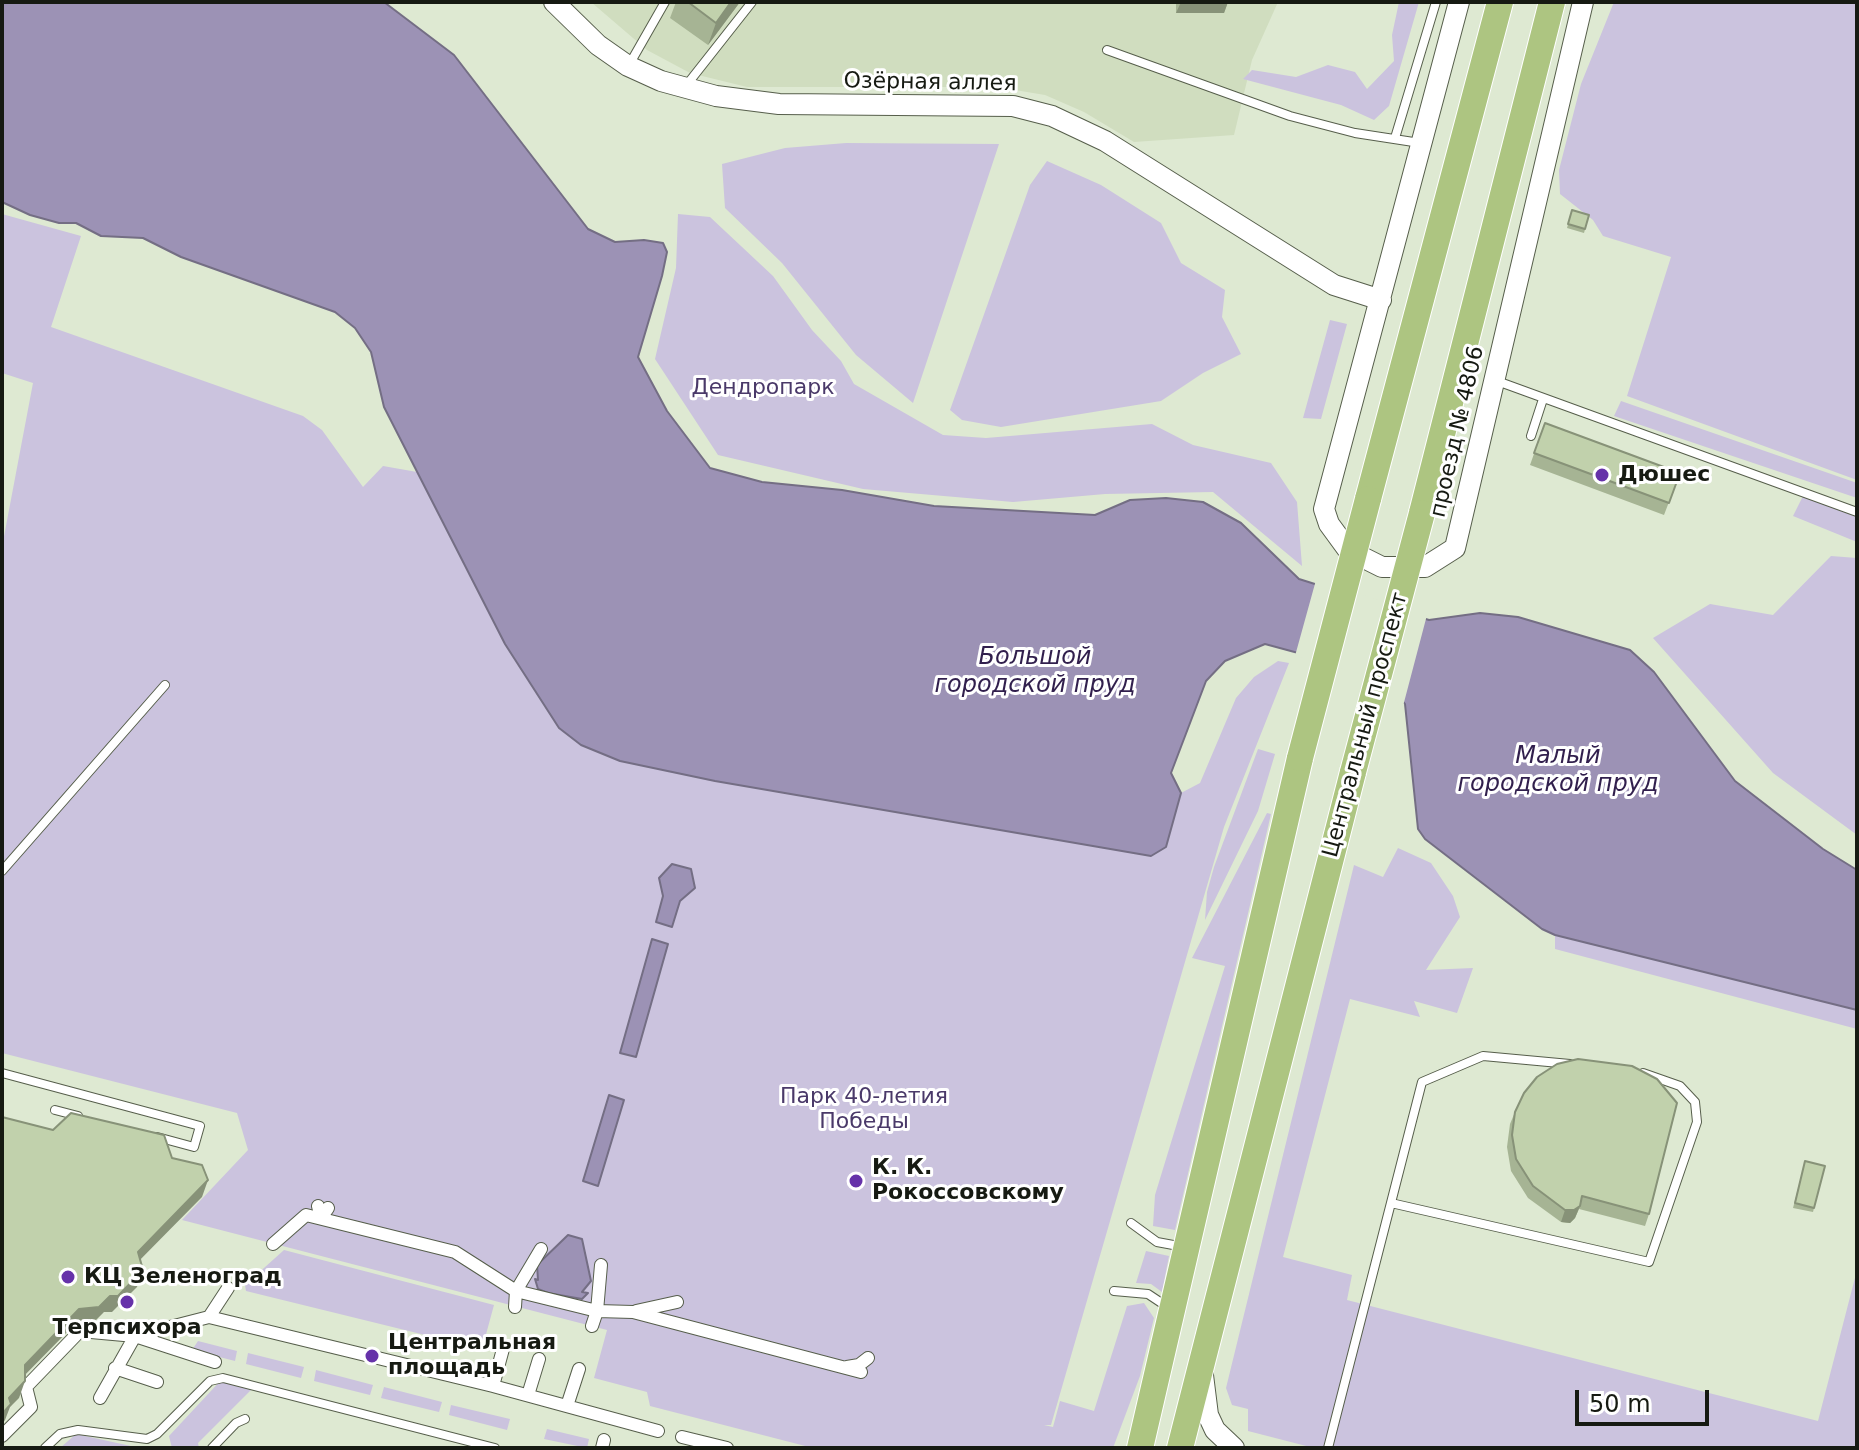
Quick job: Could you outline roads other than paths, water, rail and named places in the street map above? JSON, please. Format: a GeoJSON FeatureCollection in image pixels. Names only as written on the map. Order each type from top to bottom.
{"type":"FeatureCollection","features":[{"type":"Feature","properties":{"kind":"main road"},"geometry":{"type":"LineString","coordinates":[[1140,1448],[1300,758],[1500,2]]}},
{"type":"Feature","properties":{"kind":"main road","name":"Центральный проспект"},"geometry":{"type":"LineString","coordinates":[[1180,1448],[1552,2]]}},
{"type":"Feature","properties":{"kind":"street","name":"Озёрная аллея"},"geometry":{"type":"LineString","coordinates":[[554,2],[598,45],[628,66],[685,88],[716,96],[779,104],[1013,106],[1052,116],[1105,141],[1334,285],[1381,300]]}},
{"type":"Feature","properties":{"kind":"street","name":"проезд № 4806"},"geometry":{"type":"LineString","coordinates":[[1459,2],[1324,509],[1329,524],[1348,550],[1382,567],[1425,567],[1455,548],[1583,2]]}},
{"type":"Feature","properties":{"kind":"street"},"geometry":{"type":"LineString","coordinates":[[273,1244],[306,1215],[322,1211],[455,1252],[516,1291],[597,1311],[633,1312],[861,1372]]}},
{"type":"Feature","properties":{"kind":"street"},"geometry":{"type":"LineString","coordinates":[[515,1307],[516,1291],[541,1249]]}},
{"type":"Feature","properties":{"kind":"street"},"geometry":{"type":"LineString","coordinates":[[592,1326],[597,1311],[601,1265]]}},
{"type":"Feature","properties":{"kind":"street"},"geometry":{"type":"LineString","coordinates":[[209,1317],[228,1288]]}},
{"type":"Feature","properties":{"kind":"street"},"geometry":{"type":"LineString","coordinates":[[551,1316],[555,1302]]}},
{"type":"Feature","properties":{"kind":"street"},"geometry":{"type":"LineString","coordinates":[[633,1312],[677,1302]]}},
{"type":"Feature","properties":{"kind":"street"},"geometry":{"type":"LineString","coordinates":[[100,1398],[135,1336],[209,1317],[493,1386],[658,1431]]}},
{"type":"Feature","properties":{"kind":"street"},"geometry":{"type":"LineString","coordinates":[[2,1436],[19,1425],[31,1407],[26,1387],[80,1331],[135,1336],[215,1362]]}},
{"type":"Feature","properties":{"kind":"street"},"geometry":{"type":"LineString","coordinates":[[493,1386],[503,1349]]}},
{"type":"Feature","properties":{"kind":"street"},"geometry":{"type":"LineString","coordinates":[[1204,1349],[1202,1387],[1208,1415],[1215,1430],[1234,1448]]}},
{"type":"Feature","properties":{"kind":"street"},"geometry":{"type":"LineString","coordinates":[[840,1368],[859,1365],[868,1358]]}},
{"type":"Feature","properties":{"kind":"street"},"geometry":{"type":"LineString","coordinates":[[528,1395],[539,1359]]}},
{"type":"Feature","properties":{"kind":"street"},"geometry":{"type":"LineString","coordinates":[[115,1368],[157,1382]]}},
{"type":"Feature","properties":{"kind":"street"},"geometry":{"type":"LineString","coordinates":[[567,1406],[579,1369]]}},
{"type":"Feature","properties":{"kind":"street"},"geometry":{"type":"LineString","coordinates":[[682,1437],[727,1448]]}},
{"type":"Feature","properties":{"kind":"lane"},"geometry":{"type":"LineString","coordinates":[[628,66],[665,2]]}},
{"type":"Feature","properties":{"kind":"lane"},"geometry":{"type":"LineString","coordinates":[[685,88],[752,2]]}},
{"type":"Feature","properties":{"kind":"lane"},"geometry":{"type":"LineString","coordinates":[[1395,138],[1436,2]]}},
{"type":"Feature","properties":{"kind":"lane"},"geometry":{"type":"LineString","coordinates":[[1107,50],[1290,116],[1355,133],[1420,143]]}},
{"type":"Feature","properties":{"kind":"lane"},"geometry":{"type":"LineString","coordinates":[[1495,380],[1857,512]]}},
{"type":"Feature","properties":{"kind":"lane"},"geometry":{"type":"LineString","coordinates":[[1531,436],[1543,399]]}},
{"type":"Feature","properties":{"kind":"lane"},"geometry":{"type":"LineString","coordinates":[[2,871],[165,685]]}},
{"type":"Feature","properties":{"kind":"lane"},"geometry":{"type":"LineString","coordinates":[[1328,1448],[1422,1082],[1483,1056],[1574,1064]]}},
{"type":"Feature","properties":{"kind":"lane"},"geometry":{"type":"LineString","coordinates":[[1391,1203],[1649,1262],[1697,1122],[1695,1102],[1680,1086],[1634,1070]]}},
{"type":"Feature","properties":{"kind":"lane"},"geometry":{"type":"LineString","coordinates":[[2,1073],[200,1126],[194,1147],[148,1135]]}},
{"type":"Feature","properties":{"kind":"lane"},"geometry":{"type":"LineString","coordinates":[[55,1110],[86,1118]]}},
{"type":"Feature","properties":{"kind":"lane"},"geometry":{"type":"LineString","coordinates":[[1131,1223],[1157,1242],[1188,1247]]}},
{"type":"Feature","properties":{"kind":"lane"},"geometry":{"type":"LineString","coordinates":[[1114,1291],[1148,1294],[1174,1311]]}},
{"type":"Feature","properties":{"kind":"lane"},"geometry":{"type":"LineString","coordinates":[[45,1448],[60,1434],[78,1430],[147,1439],[157,1434],[210,1381],[223,1378],[495,1448]]}},
{"type":"Feature","properties":{"kind":"lane"},"geometry":{"type":"LineString","coordinates":[[212,1448],[236,1423],[245,1419]]}},
{"type":"Feature","properties":{"kind":"lane"},"geometry":{"type":"LineString","coordinates":[[147,1439],[153,1448]]}},
{"type":"Feature","properties":{"kind":"water","name":"Большой городской пруд"},"geometry":{"type":"Polygon","coordinates":[[[2,2],[384,2],[454,55],[588,229],[615,242],[644,240],[663,243],[667,252],[662,276],[638,357],[667,411],[710,468],[762,482],[842,490],[934,506],[1095,515],[1130,500],[1166,498],[1203,502],[1241,523],[1299,579],[1429,620],[1480,613],[1518,617],[1630,650],[1654,672],[1735,781],[1823,849],[1857,870],[1857,1010],[1555,935],[1542,929],[1425,839],[1418,829],[1405,704],[1383,676],[1265,644],[1225,661],[1206,681],[1171,773],[1181,793],[1166,847],[1151,856],[715,781],[620,761],[581,745],[559,728],[505,644],[384,407],[371,352],[355,328],[335,312],[181,257],[143,238],[101,236],[76,223],[59,223],[30,215],[2,202],[2,2]]]}},
{"type":"Feature","properties":{"kind":"water"},"geometry":{"type":"Polygon","coordinates":[[[672,864],[691,869],[695,888],[680,901],[672,927],[656,922],[663,896],[659,878],[672,864]]]}},
{"type":"Feature","properties":{"kind":"water"},"geometry":{"type":"Polygon","coordinates":[[[652,939],[668,944],[636,1057],[620,1053],[652,939]]]}},
{"type":"Feature","properties":{"kind":"water"},"geometry":{"type":"Polygon","coordinates":[[[609,1095],[624,1100],[598,1186],[583,1181],[609,1095]]]}},
{"type":"Feature","properties":{"kind":"water"},"geometry":{"type":"Polygon","coordinates":[[[568,1235],[582,1239],[591,1281],[582,1292],[588,1293],[582,1299],[538,1289],[535,1279],[538,1280],[537,1265],[568,1235]]]}},
{"type":"Feature","properties":{"kind":"place","name":"Дюшес"},"geometry":{"type":"Point","coordinates":[1602,475]}},
{"type":"Feature","properties":{"kind":"place","name":"К. К. Рокоссовскому"},"geometry":{"type":"Point","coordinates":[856,1181]}},
{"type":"Feature","properties":{"kind":"place","name":"КЦ Зеленоград"},"geometry":{"type":"Point","coordinates":[68,1277]}},
{"type":"Feature","properties":{"kind":"place","name":"Терпсихора"},"geometry":{"type":"Point","coordinates":[127,1302]}},
{"type":"Feature","properties":{"kind":"place","name":"Центральная площадь"},"geometry":{"type":"Point","coordinates":[372,1356]}},
{"type":"Feature","properties":{"kind":"park label","name":"Дендропарк"},"geometry":{"type":"Point","coordinates":[763,388]}},
{"type":"Feature","properties":{"kind":"park label","name":"Парк 40-летия Победы"},"geometry":{"type":"Point","coordinates":[864,1110]}},
{"type":"Feature","properties":{"kind":"water label","name":"Малый городской пруд"},"geometry":{"type":"Point","coordinates":[1558,771]}}]}
